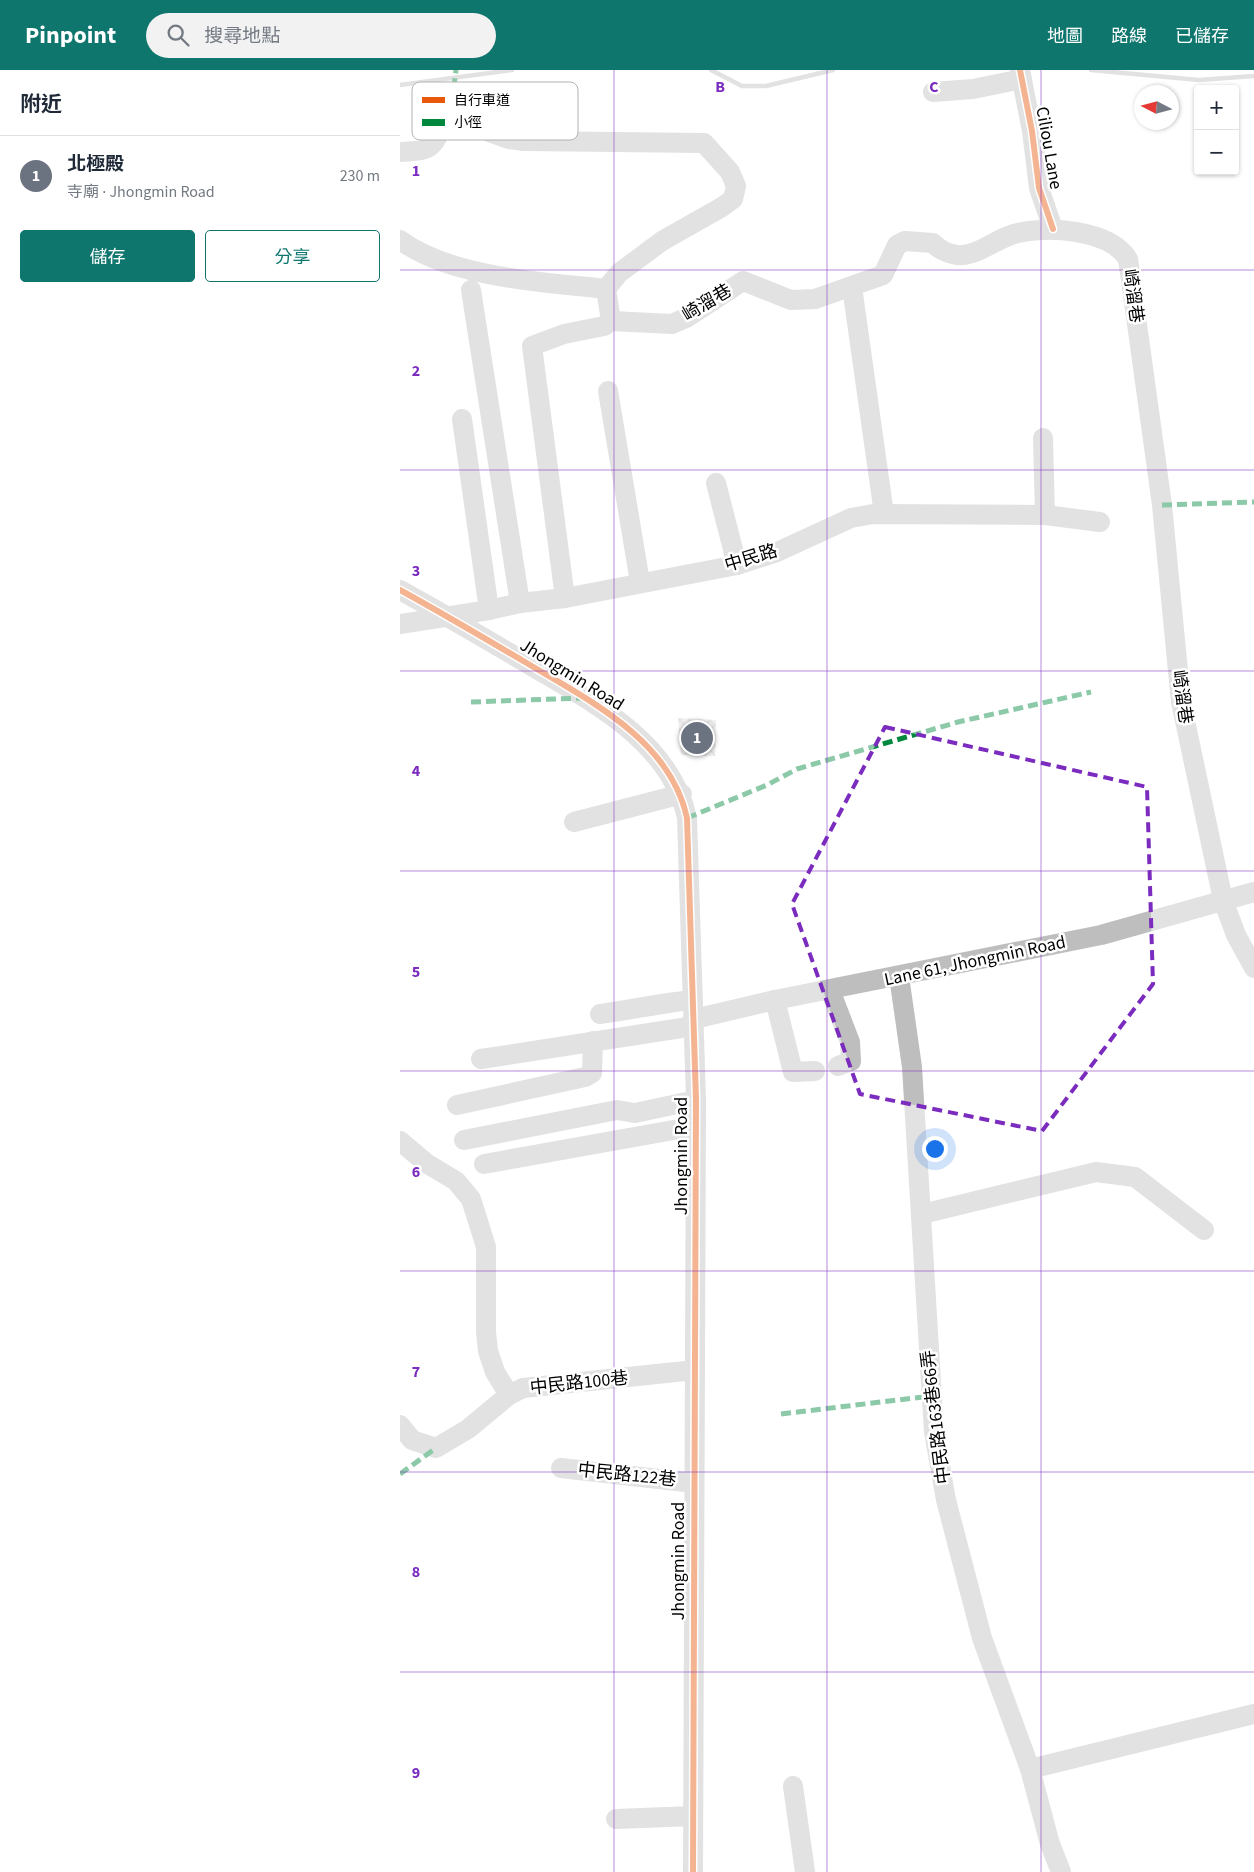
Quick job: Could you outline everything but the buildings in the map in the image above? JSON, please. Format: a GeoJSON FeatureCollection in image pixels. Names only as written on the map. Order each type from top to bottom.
{"type":"FeatureCollection","features":[{"type":"Feature","properties":{"kind":"street","name":"Ciliou Lane"},"geometry":{"type":"LineString","coordinates":[[933,92],[973,89],[1021,74],[1032,131],[1039,188],[1053,229]]}},
{"type":"Feature","properties":{"kind":"street"},"geometry":{"type":"LineString","coordinates":[[400,152],[425,149],[432,145],[435,140]]}},
{"type":"Feature","properties":{"kind":"street"},"geometry":{"type":"LineString","coordinates":[[516,140],[704,143],[730,172],[736,186],[733,199],[662,241],[619,272],[606,290],[611,322],[596,328],[564,334],[532,346],[565,598]]}},
{"type":"Feature","properties":{"kind":"street","name":"崎溜巷"},"geometry":{"type":"LineString","coordinates":[[611,322],[672,324],[695,313],[744,281],[791,300],[815,299],[882,275],[897,245],[905,242],[933,243],[938,248],[957,255],[972,252],[1015,233],[1053,229],[1105,239],[1122,249],[1128,259],[1162,505],[1181,702],[1223,900],[1236,935],[1254,968]]}},
{"type":"Feature","properties":{"kind":"street"},"geometry":{"type":"LineString","coordinates":[[400,240],[444,261],[499,278],[606,290]]}},
{"type":"Feature","properties":{"kind":"street"},"geometry":{"type":"LineString","coordinates":[[852,287],[884,514]]}},
{"type":"Feature","properties":{"kind":"street"},"geometry":{"type":"LineString","coordinates":[[471,290],[520,603]]}},
{"type":"Feature","properties":{"kind":"street"},"geometry":{"type":"LineString","coordinates":[[608,391],[640,582]]}},
{"type":"Feature","properties":{"kind":"street"},"geometry":{"type":"LineString","coordinates":[[462,419],[490,610]]}},
{"type":"Feature","properties":{"kind":"street"},"geometry":{"type":"LineString","coordinates":[[1043,438],[1045,516]]}},
{"type":"Feature","properties":{"kind":"street"},"geometry":{"type":"LineString","coordinates":[[716,483],[737,565]]}},
{"type":"Feature","properties":{"kind":"street","name":"中民路"},"geometry":{"type":"LineString","coordinates":[[400,624],[490,610],[520,603],[565,598],[640,582],[737,565],[778,552],[851,518],[884,514],[1045,516],[1100,522]]}},
{"type":"Feature","properties":{"kind":"street","name":"Jhongmin Road"},"geometry":{"type":"LineString","coordinates":[[400,590],[585,698],[619,722],[644,742],[666,767],[682,794],[688,818],[696,1100],[693,1872]]}},
{"type":"Feature","properties":{"kind":"street"},"geometry":{"type":"LineString","coordinates":[[574,822],[682,794]]}},
{"type":"Feature","properties":{"kind":"street","name":"Lane 61, Jhongmin Road"},"geometry":{"type":"LineString","coordinates":[[693,1010],[775,1000],[830,990],[1101,935],[1254,892]]}},
{"type":"Feature","properties":{"kind":"street","name":"中民路163巷66弄"},"geometry":{"type":"LineString","coordinates":[[899,976],[912,1067],[934,1432],[946,1500],[982,1638],[1030,1769],[1050,1844],[1061,1872]]}},
{"type":"Feature","properties":{"kind":"street"},"geometry":{"type":"LineString","coordinates":[[830,990],[850,1042],[851,1061],[838,1066]]}},
{"type":"Feature","properties":{"kind":"street"},"geometry":{"type":"LineString","coordinates":[[775,1000],[793,1072],[815,1071]]}},
{"type":"Feature","properties":{"kind":"street"},"geometry":{"type":"LineString","coordinates":[[481,1059],[688,1027],[693,1010],[665,1002],[636,1010],[600,1014]]}},
{"type":"Feature","properties":{"kind":"street"},"geometry":{"type":"LineString","coordinates":[[457,1105],[586,1077],[592,1073],[594,1066],[594,1042]]}},
{"type":"Feature","properties":{"kind":"street"},"geometry":{"type":"LineString","coordinates":[[464,1140],[617,1110],[635,1113],[696,1100]]}},
{"type":"Feature","properties":{"kind":"street"},"geometry":{"type":"LineString","coordinates":[[484,1164],[696,1126]]}},
{"type":"Feature","properties":{"kind":"street"},"geometry":{"type":"LineString","coordinates":[[400,1141],[426,1163],[456,1181],[471,1199],[486,1247],[486,1332],[488,1352],[495,1372],[509,1395]]}},
{"type":"Feature","properties":{"kind":"street"},"geometry":{"type":"LineString","coordinates":[[922,1214],[1096,1172],[1135,1177],[1204,1230]]}},
{"type":"Feature","properties":{"kind":"street","name":"中民路100巷"},"geometry":{"type":"LineString","coordinates":[[400,1425],[412,1440],[436,1448],[468,1428],[509,1395],[523,1388],[695,1370]]}},
{"type":"Feature","properties":{"kind":"street","name":"中民路122巷"},"geometry":{"type":"LineString","coordinates":[[561,1468],[694,1483]]}},
{"type":"Feature","properties":{"kind":"street"},"geometry":{"type":"LineString","coordinates":[[1030,1769],[1254,1714]]}},
{"type":"Feature","properties":{"kind":"street"},"geometry":{"type":"LineString","coordinates":[[793,1786],[805,1872]]}},
{"type":"Feature","properties":{"kind":"street"},"geometry":{"type":"LineString","coordinates":[[616,1819],[693,1816]]}},
{"type":"Feature","properties":{"kind":"highlighted area"},"geometry":{"type":"Polygon","coordinates":[[[885,727],[1147,787],[1153,984],[1042,1131],[860,1094],[792,904],[885,727]]]}},
{"type":"Feature","properties":{"kind":"waterway"},"geometry":{"type":"LineString","coordinates":[[422,82],[512,70]]}},
{"type":"Feature","properties":{"kind":"waterway"},"geometry":{"type":"LineString","coordinates":[[711,70],[742,86],[766,86],[833,70]]}},
{"type":"Feature","properties":{"kind":"waterway"},"geometry":{"type":"LineString","coordinates":[[1091,70],[1199,80],[1254,76]]}},
{"type":"Feature","properties":{"kind":"waterway"},"geometry":{"type":"LineString","coordinates":[[400,85],[412,83]]}},
{"type":"Feature","properties":{"kind":"marked path"},"geometry":{"type":"LineString","coordinates":[[454,82],[456,70]]}},
{"type":"Feature","properties":{"kind":"marked path"},"geometry":{"type":"LineString","coordinates":[[1162,505],[1254,502]]}},
{"type":"Feature","properties":{"kind":"marked path"},"geometry":{"type":"LineString","coordinates":[[687,818],[767,785],[797,769],[958,722],[1091,692]]}},
{"type":"Feature","properties":{"kind":"marked path"},"geometry":{"type":"LineString","coordinates":[[471,702],[582,698]]}},
{"type":"Feature","properties":{"kind":"marked path"},"geometry":{"type":"LineString","coordinates":[[781,1414],[931,1396]]}},
{"type":"Feature","properties":{"kind":"marked path"},"geometry":{"type":"LineString","coordinates":[[400,1474],[436,1448]]}},
{"type":"Feature","properties":{"kind":"cycle path"},"geometry":{"type":"LineString","coordinates":[[1020,70],[1032,131],[1039,188],[1053,229]]}},
{"type":"Feature","properties":{"kind":"cycle path"},"geometry":{"type":"LineString","coordinates":[[400,590],[574,691],[623,725],[645,744],[663,766],[678,790],[687,818],[696,1100],[693,1872]]}},
{"type":"Feature","properties":{"kind":"place","name":"北極殿"},"geometry":{"type":"Point","coordinates":[697,738]}}]}
